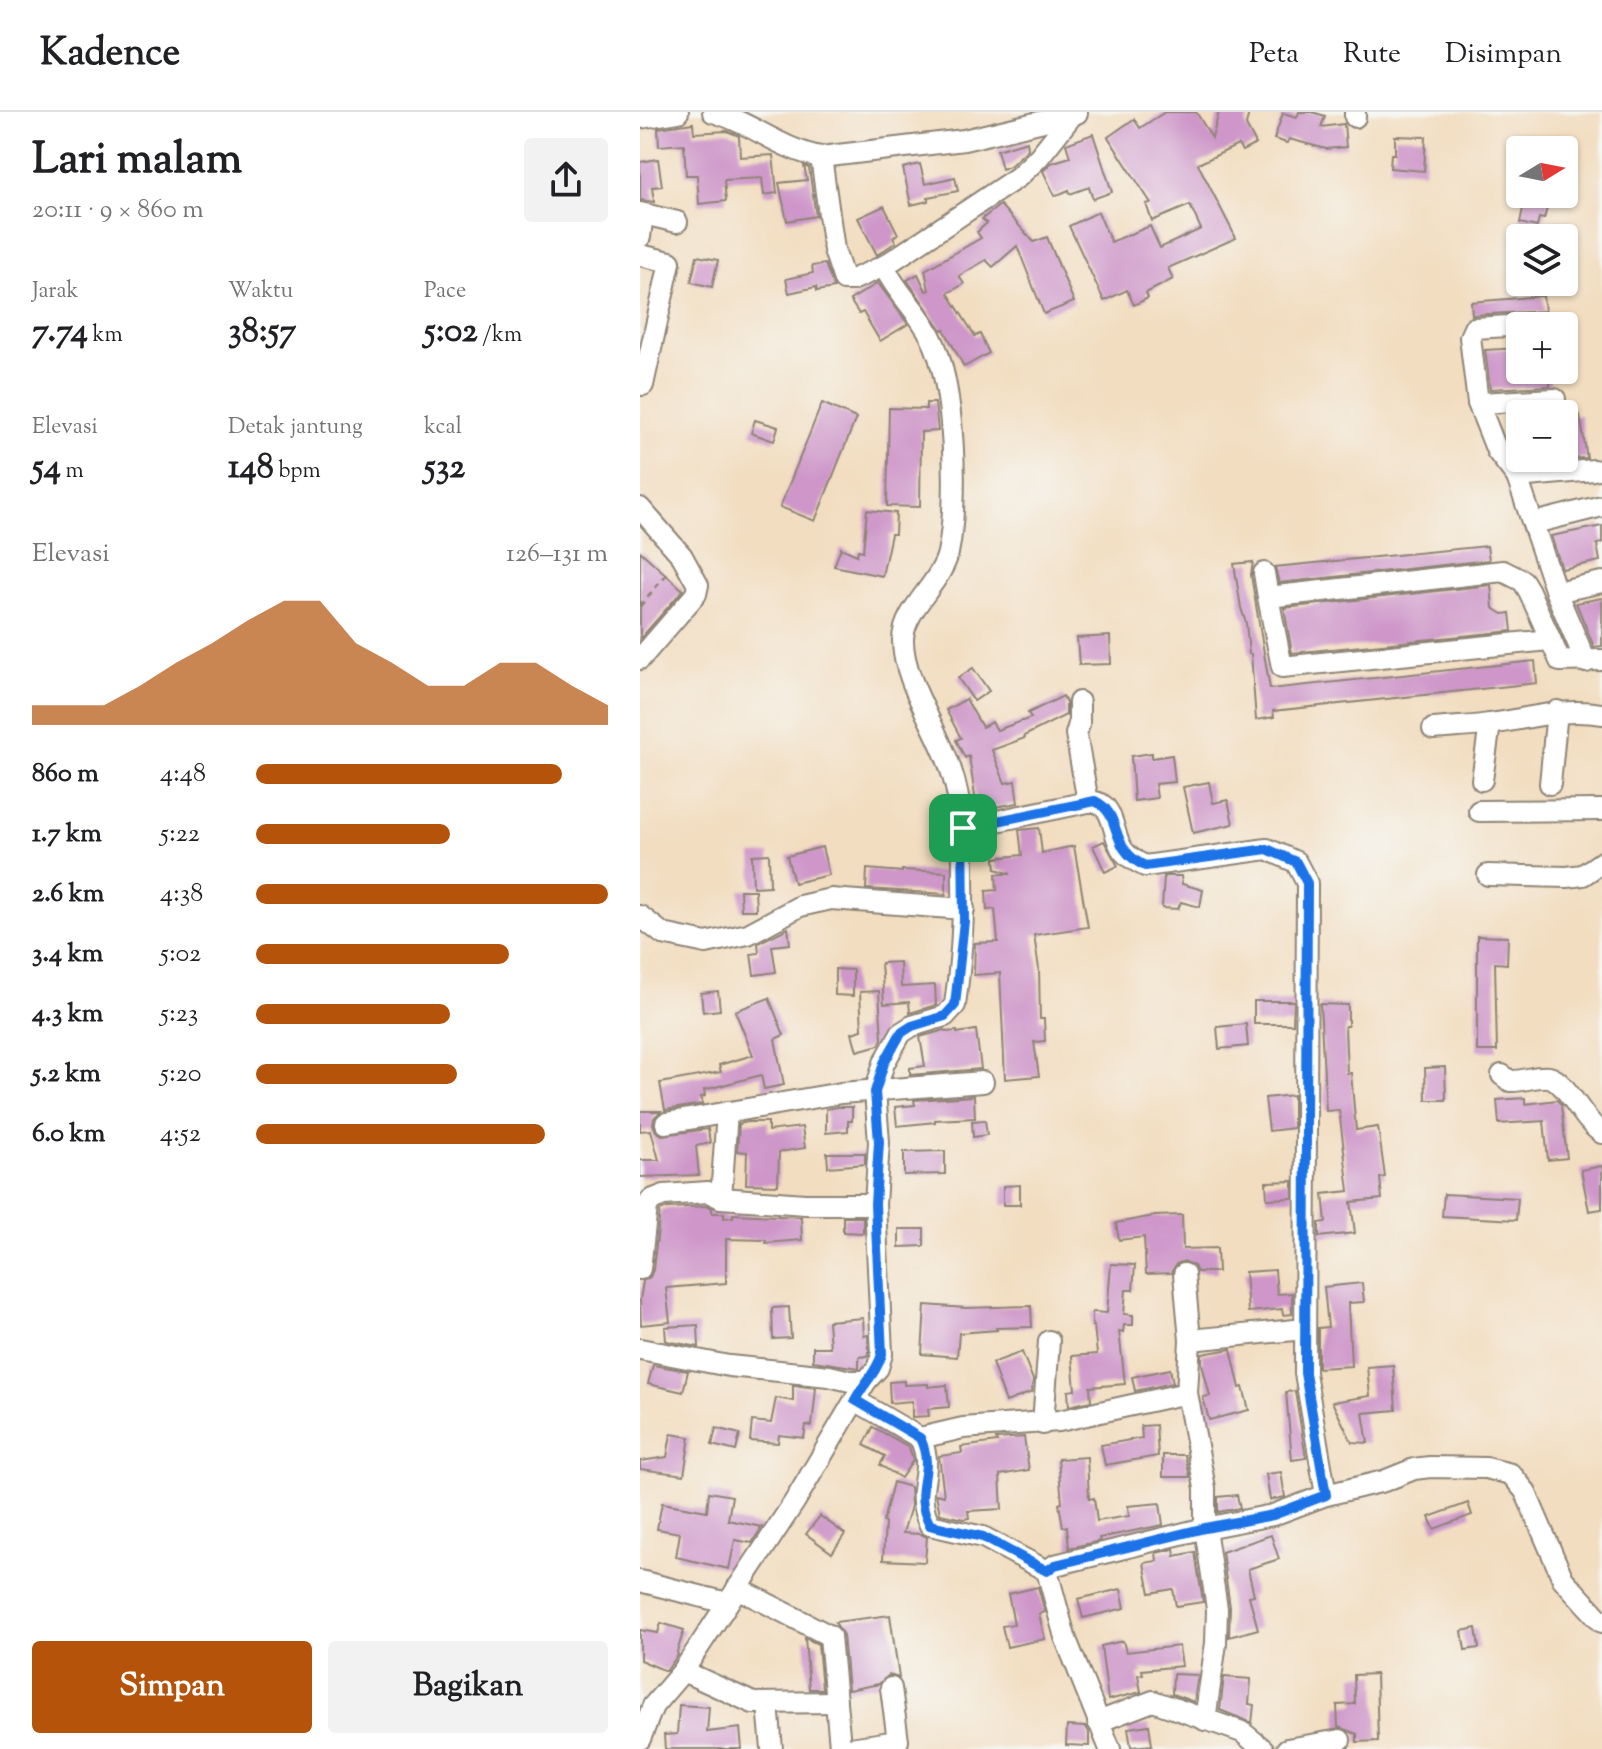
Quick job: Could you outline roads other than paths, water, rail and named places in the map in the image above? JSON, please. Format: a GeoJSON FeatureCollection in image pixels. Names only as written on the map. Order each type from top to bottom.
{"type":"FeatureCollection","features":[{"type":"Feature","properties":{"kind":"street"},"geometry":{"type":"LineString","coordinates":[[640,118],[678,112]]}},
{"type":"Feature","properties":{"kind":"street"},"geometry":{"type":"LineString","coordinates":[[713,112],[734,118],[791,150],[821,157],[964,140],[1077,113]]}},
{"type":"Feature","properties":{"kind":"street"},"geometry":{"type":"LineString","coordinates":[[821,157],[832,239],[844,280],[852,280],[884,266],[1018,177],[1077,113]]}},
{"type":"Feature","properties":{"kind":"street"},"geometry":{"type":"LineString","coordinates":[[640,237],[642,214],[677,222]]}},
{"type":"Feature","properties":{"kind":"street"},"geometry":{"type":"LineString","coordinates":[[640,255],[670,262],[643,385]]}},
{"type":"Feature","properties":{"kind":"street"},"geometry":{"type":"LineString","coordinates":[[640,1739],[647,1706],[683,1671],[795,1501],[866,1381],[878,1368],[882,1354],[875,1204],[879,1142],[875,1092],[884,1063],[901,1033],[912,1026],[945,1016],[955,1005],[964,909],[963,828],[951,769],[916,689],[903,640],[909,621],[939,575],[948,551],[952,460],[945,377],[931,336],[884,266]]}},
{"type":"Feature","properties":{"kind":"street"},"geometry":{"type":"LineString","coordinates":[[1268,597],[1503,571],[1523,581],[1560,661],[1594,661],[1556,592],[1517,477],[1497,451],[1478,403],[1470,331],[1480,327],[1506,326]]}},
{"type":"Feature","properties":{"kind":"street"},"geometry":{"type":"LineString","coordinates":[[1478,403],[1555,399]]}},
{"type":"Feature","properties":{"kind":"street"},"geometry":{"type":"LineString","coordinates":[[1517,477],[1594,470]]}},
{"type":"Feature","properties":{"kind":"street"},"geometry":{"type":"LineString","coordinates":[[1534,523],[1602,506]]}},
{"type":"Feature","properties":{"kind":"street"},"geometry":{"type":"LineString","coordinates":[[640,659],[696,594],[698,585],[682,556],[643,517]]}},
{"type":"Feature","properties":{"kind":"street"},"geometry":{"type":"LineString","coordinates":[[1264,573],[1282,667],[1549,640]]}},
{"type":"Feature","properties":{"kind":"street"},"geometry":{"type":"LineString","coordinates":[[1556,592],[1602,582]]}},
{"type":"Feature","properties":{"kind":"street"},"geometry":{"type":"LineString","coordinates":[[1079,702],[1076,734],[1088,802]]}},
{"type":"Feature","properties":{"kind":"street"},"geometry":{"type":"LineString","coordinates":[[1433,729],[1490,724],[1557,711],[1602,714]]}},
{"type":"Feature","properties":{"kind":"street"},"geometry":{"type":"LineString","coordinates":[[1550,784],[1557,711]]}},
{"type":"Feature","properties":{"kind":"street"},"geometry":{"type":"LineString","coordinates":[[1482,780],[1490,724]]}},
{"type":"Feature","properties":{"kind":"street"},"geometry":{"type":"LineString","coordinates":[[963,828],[1088,802],[1102,805],[1110,814],[1124,852],[1145,866],[1267,849],[1296,862],[1307,883],[1305,1373],[1326,1495]]}},
{"type":"Feature","properties":{"kind":"street"},"geometry":{"type":"LineString","coordinates":[[1479,811],[1602,810]]}},
{"type":"Feature","properties":{"kind":"street"},"geometry":{"type":"LineString","coordinates":[[1488,875],[1567,877],[1583,875],[1602,862]]}},
{"type":"Feature","properties":{"kind":"street"},"geometry":{"type":"LineString","coordinates":[[640,916],[663,934],[706,943],[748,934],[800,906],[831,899],[964,909]]}},
{"type":"Feature","properties":{"kind":"street"},"geometry":{"type":"LineString","coordinates":[[1502,1075],[1510,1081],[1550,1077],[1558,1082],[1589,1123],[1602,1133]]}},
{"type":"Feature","properties":{"kind":"street"},"geometry":{"type":"LineString","coordinates":[[666,1123],[791,1100],[983,1082]]}},
{"type":"Feature","properties":{"kind":"street"},"geometry":{"type":"LineString","coordinates":[[721,1198],[727,1112]]}},
{"type":"Feature","properties":{"kind":"street"},"geometry":{"type":"LineString","coordinates":[[640,1269],[647,1207],[651,1200],[664,1195],[708,1192],[721,1198],[805,1204],[875,1204]]}},
{"type":"Feature","properties":{"kind":"street"},"geometry":{"type":"LineString","coordinates":[[1184,1274],[1190,1340],[1187,1393],[1205,1488],[1205,1528],[1217,1628],[1205,1720]]}},
{"type":"Feature","properties":{"kind":"street"},"geometry":{"type":"LineString","coordinates":[[1190,1340],[1305,1329]]}},
{"type":"Feature","properties":{"kind":"street"},"geometry":{"type":"LineString","coordinates":[[1043,1424],[1049,1341]]}},
{"type":"Feature","properties":{"kind":"street"},"geometry":{"type":"LineString","coordinates":[[640,1349],[740,1368],[866,1381]]}},
{"type":"Feature","properties":{"kind":"street"},"geometry":{"type":"LineString","coordinates":[[920,1438],[963,1428],[1043,1424],[1187,1393]]}},
{"type":"Feature","properties":{"kind":"street"},"geometry":{"type":"LineString","coordinates":[[855,1400],[920,1438],[926,1450],[928,1469],[921,1500],[930,1525],[983,1537],[1047,1571],[1065,1637],[1110,1749]]}},
{"type":"Feature","properties":{"kind":"street"},"geometry":{"type":"LineString","coordinates":[[1047,1571],[1070,1561],[1273,1515],[1326,1495],[1430,1467],[1486,1468],[1511,1474],[1525,1491],[1563,1579],[1602,1622]]}},
{"type":"Feature","properties":{"kind":"street"},"geometry":{"type":"LineString","coordinates":[[640,1581],[732,1596],[830,1636],[840,1746],[843,1749],[898,1745],[891,1688]]}},
{"type":"Feature","properties":{"kind":"street"},"geometry":{"type":"LineString","coordinates":[[683,1671],[753,1703],[836,1702]]}},
{"type":"Feature","properties":{"kind":"street"},"geometry":{"type":"LineString","coordinates":[[1098,1722],[1153,1701],[1242,1732],[1263,1749]]}},
{"type":"Feature","properties":{"kind":"street"},"geometry":{"type":"LineString","coordinates":[[768,1704],[772,1749]]}},
{"type":"Feature","properties":{"kind":"street"},"geometry":{"type":"LineString","coordinates":[[1287,1749],[1340,1740]]}}]}
